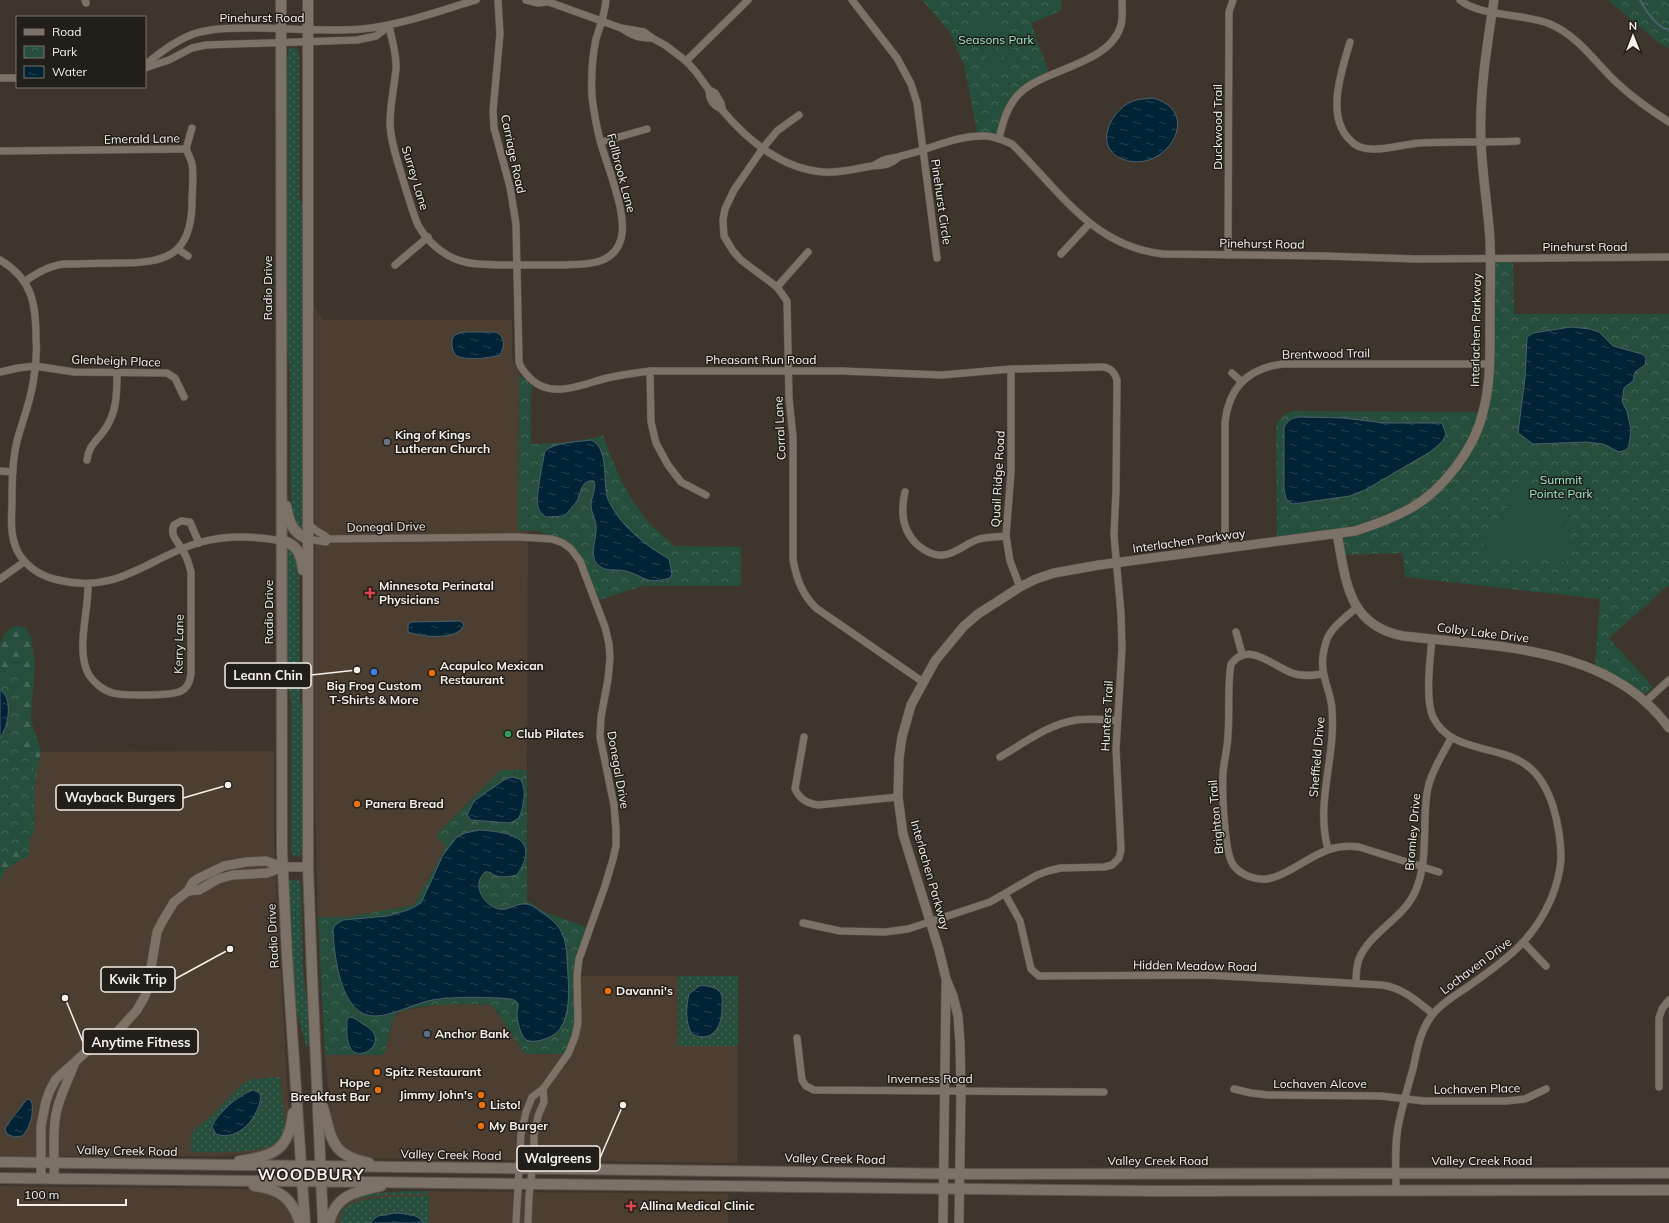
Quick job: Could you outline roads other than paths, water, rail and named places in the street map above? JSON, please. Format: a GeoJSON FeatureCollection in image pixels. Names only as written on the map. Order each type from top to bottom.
{"type":"FeatureCollection","features":[{"type":"Feature","properties":{"kind":"main road","name":"Radio Drive"},"geometry":{"type":"LineString","coordinates":[[281,0],[283,867],[287,961],[305,1223]]}},
{"type":"Feature","properties":{"kind":"main road"},"geometry":{"type":"LineString","coordinates":[[308,0],[308,867],[317,1088],[322,1166],[323,1223]]}},
{"type":"Feature","properties":{"kind":"main road"},"geometry":{"type":"LineString","coordinates":[[282,479],[291,525],[297,533],[308,539]]}},
{"type":"Feature","properties":{"kind":"main road"},"geometry":{"type":"LineString","coordinates":[[282,541],[293,546],[300,555],[308,600]]}},
{"type":"Feature","properties":{"kind":"main road"},"geometry":{"type":"LineString","coordinates":[[207,1165],[263,1156],[278,1149],[286,1141],[291,1132],[296,1088]]}},
{"type":"Feature","properties":{"kind":"main road"},"geometry":{"type":"LineString","coordinates":[[317,1088],[331,1137],[339,1150],[346,1156],[356,1160],[392,1168]]}},
{"type":"Feature","properties":{"kind":"main road","name":"Valley Creek Road"},"geometry":{"type":"LineString","coordinates":[[0,1162],[960,1174],[1669,1173]]}},
{"type":"Feature","properties":{"kind":"main road"},"geometry":{"type":"LineString","coordinates":[[0,1178],[944,1189],[1669,1190]]}},
{"type":"Feature","properties":{"kind":"main road"},"geometry":{"type":"LineString","coordinates":[[207,1180],[275,1190],[290,1202],[296,1211],[300,1223]]}},
{"type":"Feature","properties":{"kind":"main road"},"geometry":{"type":"LineString","coordinates":[[329,1223],[334,1209],[344,1197],[356,1192],[396,1182]]}},
{"type":"Feature","properties":{"kind":"street","name":"Pinehurst Road"},"geometry":{"type":"LineString","coordinates":[[146,65],[171,45],[199,33],[230,28],[355,29],[389,26],[476,0]]}},
{"type":"Feature","properties":{"kind":"street","name":"Carriage Road"},"geometry":{"type":"LineString","coordinates":[[498,0],[500,34],[493,111],[494,128],[514,207],[517,265]]}},
{"type":"Feature","properties":{"kind":"street","name":"Pinehurst Road"},"geometry":{"type":"LineString","coordinates":[[526,0],[538,3],[545,1],[621,28],[630,34],[642,38],[652,38],[675,51],[696,72],[709,90],[709,96],[716,106],[722,108],[742,131],[781,160],[810,170],[837,172],[875,165],[886,159],[899,157],[974,136],[999,138],[1012,144],[1089,224],[1118,242],[1148,252],[1163,254],[1416,259],[1669,257]]}},
{"type":"Feature","properties":{"kind":"street","name":"Fallbrook Lane"},"geometry":{"type":"LineString","coordinates":[[517,265],[594,263],[608,257],[618,247],[621,239],[622,220],[600,142],[594,113],[592,80],[593,60],[605,13],[606,0]]}},
{"type":"Feature","properties":{"kind":"street"},"geometry":{"type":"LineString","coordinates":[[686,61],[748,0]]}},
{"type":"Feature","properties":{"kind":"street","name":"Pinehurst Circle"},"geometry":{"type":"LineString","coordinates":[[852,0],[897,58],[912,84],[916,103],[937,258]]}},
{"type":"Feature","properties":{"kind":"street"},"geometry":{"type":"LineString","coordinates":[[999,138],[1005,115],[1018,95],[1030,86],[1091,57],[1104,49],[1114,38],[1121,25],[1122,0]]}},
{"type":"Feature","properties":{"kind":"street","name":"Duckwood Trail"},"geometry":{"type":"LineString","coordinates":[[1228,255],[1229,12],[1233,0]]}},
{"type":"Feature","properties":{"kind":"street"},"geometry":{"type":"LineString","coordinates":[[1460,0],[1474,8],[1541,21],[1563,31],[1575,39],[1615,81],[1632,96],[1669,122]]}},
{"type":"Feature","properties":{"kind":"street","name":"Interlachen Parkway"},"geometry":{"type":"LineString","coordinates":[[959,1223],[961,1090],[958,1016],[903,834],[898,797],[899,758],[902,737],[911,705],[935,661],[964,626],[983,611],[1020,587],[1036,579],[1076,568],[1355,531],[1375,525],[1412,507],[1427,496],[1451,472],[1469,447],[1483,413],[1489,379],[1490,240],[1481,142],[1483,77],[1494,0]]}},
{"type":"Feature","properties":{"kind":"street","name":"Pinehurst Road"},"geometry":{"type":"LineString","coordinates":[[146,66],[169,60],[192,48],[206,45],[369,38],[376,36],[389,26]]}},
{"type":"Feature","properties":{"kind":"street","name":"Surrey Lane"},"geometry":{"type":"LineString","coordinates":[[389,26],[395,51],[396,68],[391,103],[392,137],[412,210],[419,226],[435,246],[448,255],[464,262],[477,264],[517,265]]}},
{"type":"Feature","properties":{"kind":"street"},"geometry":{"type":"LineString","coordinates":[[1350,42],[1340,75],[1337,109],[1340,128],[1354,144],[1363,148],[1372,149],[1414,143],[1517,141]]}},
{"type":"Feature","properties":{"kind":"street"},"geometry":{"type":"LineString","coordinates":[[0,78],[16,78]]}},
{"type":"Feature","properties":{"kind":"street","name":"Corral Lane"},"geometry":{"type":"LineString","coordinates":[[799,115],[777,131],[763,148],[734,190],[725,209],[722,220],[724,236],[733,251],[741,260],[777,287],[787,301],[788,371],[793,437],[793,560],[796,574],[801,589],[807,599],[816,608],[923,682]]}},
{"type":"Feature","properties":{"kind":"street"},"geometry":{"type":"LineString","coordinates":[[186,150],[192,128]]}},
{"type":"Feature","properties":{"kind":"street"},"geometry":{"type":"LineString","coordinates":[[600,142],[647,129]]}},
{"type":"Feature","properties":{"kind":"street","name":"Emerald Lane"},"geometry":{"type":"LineString","coordinates":[[0,151],[186,150],[192,164],[191,218],[188,234],[178,249],[166,258],[143,263],[55,265],[37,272],[24,282]]}},
{"type":"Feature","properties":{"kind":"street"},"geometry":{"type":"LineString","coordinates":[[1062,254],[1089,224]]}},
{"type":"Feature","properties":{"kind":"street"},"geometry":{"type":"LineString","coordinates":[[395,265],[428,238]]}},
{"type":"Feature","properties":{"kind":"street"},"geometry":{"type":"LineString","coordinates":[[178,249],[188,256]]}},
{"type":"Feature","properties":{"kind":"street"},"geometry":{"type":"LineString","coordinates":[[777,287],[808,252]]}},
{"type":"Feature","properties":{"kind":"street"},"geometry":{"type":"LineString","coordinates":[[0,260],[17,273],[24,282],[29,289],[35,307],[36,338],[33,383],[17,442],[13,472],[11,526],[17,552],[24,562],[36,571],[50,578],[69,583],[88,584],[110,581],[123,577],[182,549],[199,543],[224,538],[264,538],[282,541]]}},
{"type":"Feature","properties":{"kind":"street","name":"Pheasant Run Road"},"geometry":{"type":"LineString","coordinates":[[517,265],[517,353],[519,364],[532,381],[550,389],[561,390],[621,375],[650,371],[842,371],[942,375],[1011,369],[1106,367],[1114,372]]}},
{"type":"Feature","properties":{"kind":"street","name":"Brentwood Trail"},"geometry":{"type":"LineString","coordinates":[[1225,548],[1224,422],[1228,404],[1242,381],[1261,369],[1283,364],[1490,364]]}},
{"type":"Feature","properties":{"kind":"street","name":"Glenbeigh Place"},"geometry":{"type":"LineString","coordinates":[[0,372],[35,366],[74,372],[167,373],[175,378],[184,397]]}},
{"type":"Feature","properties":{"kind":"street","name":"Quail Ridge Road"},"geometry":{"type":"LineString","coordinates":[[1011,369],[1011,472],[1006,536],[1010,561],[1020,587]]}},
{"type":"Feature","properties":{"kind":"street"},"geometry":{"type":"LineString","coordinates":[[650,371],[652,422],[656,443],[668,466],[681,482],[706,495]]}},
{"type":"Feature","properties":{"kind":"street","name":"Hunters Trail"},"geometry":{"type":"LineString","coordinates":[[803,923],[840,931],[885,932],[908,929],[977,907],[1005,894],[1048,870],[1072,867],[1104,867],[1112,865],[1119,858],[1121,850],[1116,749],[1122,649],[1114,535],[1117,380],[1114,372]]}},
{"type":"Feature","properties":{"kind":"street"},"geometry":{"type":"LineString","coordinates":[[87,460],[88,450],[103,432],[114,412],[117,399],[117,373]]}},
{"type":"Feature","properties":{"kind":"street"},"geometry":{"type":"LineString","coordinates":[[1232,373],[1242,381]]}},
{"type":"Feature","properties":{"kind":"street"},"geometry":{"type":"LineString","coordinates":[[0,471],[13,472]]}},
{"type":"Feature","properties":{"kind":"street"},"geometry":{"type":"LineString","coordinates":[[905,492],[902,508],[904,524],[909,536],[926,552],[944,556],[953,553],[979,539],[1006,536]]}},
{"type":"Feature","properties":{"kind":"street","name":"Kerry Lane"},"geometry":{"type":"LineString","coordinates":[[88,584],[83,653],[86,669],[94,681],[106,690],[120,694],[170,694],[180,692],[188,685],[191,674],[191,572],[182,549],[172,533],[174,525],[181,521],[190,522],[199,543]]}},
{"type":"Feature","properties":{"kind":"street"},"geometry":{"type":"LineString","coordinates":[[308,522],[315,531],[326,535],[328,539]]}},
{"type":"Feature","properties":{"kind":"street","name":"Colby Lake Drive"},"geometry":{"type":"LineString","coordinates":[[1337,534],[1351,594],[1356,608],[1370,622],[1387,632],[1528,651],[1559,658],[1589,668],[1613,679],[1646,702],[1669,728]]}},
{"type":"Feature","properties":{"kind":"street","name":"Donegal Drive"},"geometry":{"type":"LineString","coordinates":[[308,539],[326,542],[328,539],[544,537],[552,539],[567,546],[576,554],[584,568],[605,627],[610,652],[608,679],[601,717],[600,737],[614,805],[616,839],[613,859],[579,959],[577,976],[579,1018],[575,1037],[568,1054],[543,1089],[532,1097],[526,1112],[521,1134],[516,1223]]}},
{"type":"Feature","properties":{"kind":"street"},"geometry":{"type":"LineString","coordinates":[[0,579],[24,562]]}},
{"type":"Feature","properties":{"kind":"street","name":"Sheffield Drive"},"geometry":{"type":"LineString","coordinates":[[1328,849],[1323,833],[1323,818],[1331,742],[1332,710],[1323,674],[1323,656],[1327,639],[1337,625],[1356,608]]}},
{"type":"Feature","properties":{"kind":"street"},"geometry":{"type":"LineString","coordinates":[[1236,632],[1242,654],[1258,656],[1301,676],[1323,674]]}},
{"type":"Feature","properties":{"kind":"street","name":"Lochaven Drive"},"geometry":{"type":"LineString","coordinates":[[1396,1190],[1397,1138],[1399,1122],[1420,1039],[1426,1024],[1433,1014],[1444,1004],[1501,964],[1524,944],[1547,908],[1554,892],[1561,862],[1559,830],[1549,793],[1538,775],[1521,761],[1512,756],[1465,744],[1451,738],[1438,725],[1430,706],[1432,639]]}},
{"type":"Feature","properties":{"kind":"street","name":"Brighton Trail"},"geometry":{"type":"LineString","coordinates":[[1242,654],[1231,664],[1229,674],[1228,734],[1223,773],[1227,851],[1230,868],[1257,879],[1267,879],[1282,874],[1328,849],[1337,846],[1349,846],[1359,847],[1439,872]]}},
{"type":"Feature","properties":{"kind":"street"},"geometry":{"type":"LineString","coordinates":[[1646,702],[1669,680]]}},
{"type":"Feature","properties":{"kind":"street"},"geometry":{"type":"LineString","coordinates":[[1000,757],[1048,729],[1063,723],[1078,720],[1117,720]]}},
{"type":"Feature","properties":{"kind":"street"},"geometry":{"type":"LineString","coordinates":[[804,737],[796,789],[803,800],[809,804],[818,805],[898,797]]}},
{"type":"Feature","properties":{"kind":"street","name":"Bromley Drive"},"geometry":{"type":"LineString","coordinates":[[1356,983],[1357,965],[1360,958],[1370,943],[1409,903],[1419,882],[1423,867],[1427,793],[1435,768],[1451,738]]}},
{"type":"Feature","properties":{"kind":"street"},"geometry":{"type":"LineString","coordinates":[[41,1178],[41,1126],[46,1101],[56,1079],[86,1052],[118,1031],[137,1010],[145,996],[148,986],[154,947],[162,922],[174,902],[188,891],[193,882],[198,878],[228,865],[266,861],[283,867],[308,867]]}},
{"type":"Feature","properties":{"kind":"street","name":"Hidden Meadow Road"},"geometry":{"type":"LineString","coordinates":[[1005,894],[1020,921],[1031,969],[1039,976],[1207,975],[1356,983],[1392,987],[1413,998],[1433,1014]]}},
{"type":"Feature","properties":{"kind":"street"},"geometry":{"type":"LineString","coordinates":[[1524,944],[1546,966]]}},
{"type":"Feature","properties":{"kind":"street","name":"Interlachen Parkway"},"geometry":{"type":"LineString","coordinates":[[943,1223],[946,979]]}},
{"type":"Feature","properties":{"kind":"street"},"geometry":{"type":"LineString","coordinates":[[1659,1086],[1659,1018],[1662,1009],[1669,1000]]}},
{"type":"Feature","properties":{"kind":"street","name":"Inverness Road"},"geometry":{"type":"LineString","coordinates":[[797,1038],[802,1080],[806,1086],[814,1090],[1104,1092]]}},
{"type":"Feature","properties":{"kind":"street"},"geometry":{"type":"LineString","coordinates":[[54,1179],[54,1126],[56,1114],[62,1094],[76,1062]]}},
{"type":"Feature","properties":{"kind":"street"},"geometry":{"type":"LineString","coordinates":[[528,1223],[534,1135],[538,1116],[544,1102],[543,1089]]}},
{"type":"Feature","properties":{"kind":"street","name":"Lochaven Alcove"},"geometry":{"type":"LineString","coordinates":[[1234,1089],[1268,1095],[1370,1096],[1405,1100]]}},
{"type":"Feature","properties":{"kind":"street","name":"Lochaven Place"},"geometry":{"type":"LineString","coordinates":[[1405,1100],[1525,1099],[1546,1089]]}},
{"type":"Feature","properties":{"kind":"water"},"geometry":{"type":"Polygon","coordinates":[[[1153,98],[1168,105],[1176,116],[1177,128],[1173,140],[1164,151],[1152,159],[1138,162],[1122,159],[1114,154],[1109,147],[1107,140],[1107,132],[1114,116],[1120,109],[1130,102],[1153,98]]]}},
{"type":"Feature","properties":{"kind":"water"},"geometry":{"type":"Polygon","coordinates":[[[1571,327],[1590,329],[1599,332],[1613,346],[1642,354],[1646,357],[1645,365],[1635,372],[1633,381],[1624,388],[1622,402],[1627,411],[1631,430],[1629,446],[1626,450],[1619,452],[1603,444],[1587,442],[1533,444],[1518,433],[1525,378],[1527,337],[1533,333],[1571,327]]]}},
{"type":"Feature","properties":{"kind":"water"},"geometry":{"type":"Polygon","coordinates":[[[463,332],[495,332],[501,336],[503,342],[503,348],[500,355],[472,359],[457,356],[453,349],[452,340],[455,335],[463,332]]]}},
{"type":"Feature","properties":{"kind":"water"},"geometry":{"type":"Polygon","coordinates":[[[1300,417],[1343,418],[1385,423],[1442,423],[1446,434],[1442,442],[1430,452],[1365,490],[1350,496],[1293,504],[1286,499],[1284,489],[1284,427],[1291,419],[1300,417]]]}},
{"type":"Feature","properties":{"kind":"water"},"geometry":{"type":"Polygon","coordinates":[[[591,440],[597,444],[601,450],[606,492],[613,508],[634,534],[669,559],[672,574],[670,578],[656,581],[646,579],[626,571],[605,569],[595,561],[593,550],[596,525],[591,505],[595,487],[594,481],[586,482],[584,484],[577,501],[564,516],[546,517],[539,510],[538,490],[545,451],[561,444],[591,440]]]}},
{"type":"Feature","properties":{"kind":"water"},"geometry":{"type":"Polygon","coordinates":[[[461,621],[464,625],[460,630],[455,634],[447,636],[430,636],[408,632],[408,625],[411,622],[461,621]]]}},
{"type":"Feature","properties":{"kind":"water"},"geometry":{"type":"Polygon","coordinates":[[[0,690],[7,699],[8,713],[7,721],[0,738],[0,690]]]}},
{"type":"Feature","properties":{"kind":"water"},"geometry":{"type":"Polygon","coordinates":[[[512,777],[520,779],[524,788],[523,804],[519,818],[510,823],[471,820],[467,815],[474,801],[504,780],[512,777]]]}},
{"type":"Feature","properties":{"kind":"water"},"geometry":{"type":"Polygon","coordinates":[[[479,830],[511,835],[519,839],[524,845],[526,852],[524,862],[517,875],[502,877],[495,876],[489,872],[484,873],[480,879],[479,888],[486,902],[499,909],[506,909],[522,904],[532,906],[550,918],[557,925],[564,939],[567,955],[569,996],[566,1017],[558,1032],[539,1041],[529,1041],[525,1039],[518,1023],[518,1004],[516,1001],[511,999],[472,997],[432,1000],[390,1014],[376,1016],[364,1014],[354,1007],[341,983],[335,953],[333,929],[335,925],[343,920],[388,916],[408,910],[421,903],[443,855],[456,838],[465,833],[479,830]]]}},
{"type":"Feature","properties":{"kind":"water"},"geometry":{"type":"Polygon","coordinates":[[[699,986],[708,986],[716,989],[720,992],[722,998],[722,1015],[718,1027],[715,1032],[706,1037],[692,1034],[687,1020],[687,1004],[689,994],[699,986]]]}},
{"type":"Feature","properties":{"kind":"water"},"geometry":{"type":"Polygon","coordinates":[[[349,1017],[356,1019],[372,1031],[375,1038],[374,1044],[371,1049],[365,1053],[353,1051],[349,1045],[347,1039],[347,1020],[349,1017]]]}},
{"type":"Feature","properties":{"kind":"water"},"geometry":{"type":"Polygon","coordinates":[[[253,1090],[258,1092],[261,1096],[252,1119],[240,1131],[224,1136],[216,1134],[212,1127],[218,1116],[235,1100],[253,1090]]]}},
{"type":"Feature","properties":{"kind":"water"},"geometry":{"type":"Polygon","coordinates":[[[27,1099],[31,1100],[32,1114],[25,1133],[22,1136],[14,1137],[7,1134],[5,1129],[7,1125],[27,1099]]]}},
{"type":"Feature","properties":{"kind":"water"},"geometry":{"type":"Polygon","coordinates":[[[395,1213],[418,1217],[423,1223],[369,1223],[378,1216],[395,1213]]]}},
{"type":"Feature","properties":{"kind":"waterway"},"geometry":{"type":"LineString","coordinates":[[1640,0],[1648,14],[1660,26],[1669,30]]}},
{"type":"Feature","properties":{"kind":"place","name":"King of Kings Lutheran Church"},"geometry":{"type":"Point","coordinates":[387,442]}},
{"type":"Feature","properties":{"kind":"place","name":"Minnesota Perinatal Physicians"},"geometry":{"type":"Point","coordinates":[370,593]}},
{"type":"Feature","properties":{"kind":"place","name":"Leann Chin"},"geometry":{"type":"Point","coordinates":[357,670]}},
{"type":"Feature","properties":{"kind":"place","name":"Big Frog Custom T-Shirts & More"},"geometry":{"type":"Point","coordinates":[374,672]}},
{"type":"Feature","properties":{"kind":"place","name":"Acapulco Mexican Restaurant"},"geometry":{"type":"Point","coordinates":[432,673]}},
{"type":"Feature","properties":{"kind":"place","name":"Club Pilates"},"geometry":{"type":"Point","coordinates":[508,734]}},
{"type":"Feature","properties":{"kind":"place","name":"Wayback Burgers"},"geometry":{"type":"Point","coordinates":[228,785]}},
{"type":"Feature","properties":{"kind":"place","name":"Panera Bread"},"geometry":{"type":"Point","coordinates":[357,804]}},
{"type":"Feature","properties":{"kind":"place","name":"Kwik Trip"},"geometry":{"type":"Point","coordinates":[230,949]}},
{"type":"Feature","properties":{"kind":"place","name":"Davanni's"},"geometry":{"type":"Point","coordinates":[608,991]}},
{"type":"Feature","properties":{"kind":"place","name":"Anytime Fitness"},"geometry":{"type":"Point","coordinates":[65,998]}},
{"type":"Feature","properties":{"kind":"place","name":"Anchor Bank"},"geometry":{"type":"Point","coordinates":[427,1034]}},
{"type":"Feature","properties":{"kind":"place","name":"Spitz Restaurant"},"geometry":{"type":"Point","coordinates":[377,1072]}},
{"type":"Feature","properties":{"kind":"place","name":"Hope Breakfast Bar"},"geometry":{"type":"Point","coordinates":[378,1090]}},
{"type":"Feature","properties":{"kind":"place","name":"Jimmy John's"},"geometry":{"type":"Point","coordinates":[481,1095]}},
{"type":"Feature","properties":{"kind":"place","name":"Listo!"},"geometry":{"type":"Point","coordinates":[482,1105]}},
{"type":"Feature","properties":{"kind":"place","name":"Walgreens"},"geometry":{"type":"Point","coordinates":[623,1105]}},
{"type":"Feature","properties":{"kind":"place","name":"My Burger"},"geometry":{"type":"Point","coordinates":[481,1126]}},
{"type":"Feature","properties":{"kind":"place","name":"Allina Medical Clinic"},"geometry":{"type":"Point","coordinates":[631,1206]}},
{"type":"Feature","properties":{"kind":"district","name":"WOODBURY"},"geometry":{"type":"Point","coordinates":[311,1174]}},
{"type":"Feature","properties":{"kind":"park label","name":"Seasons Park"},"geometry":{"type":"Point","coordinates":[996,40]}},
{"type":"Feature","properties":{"kind":"park label","name":"Summit Pointe Park"},"geometry":{"type":"Point","coordinates":[1561,487]}}]}
